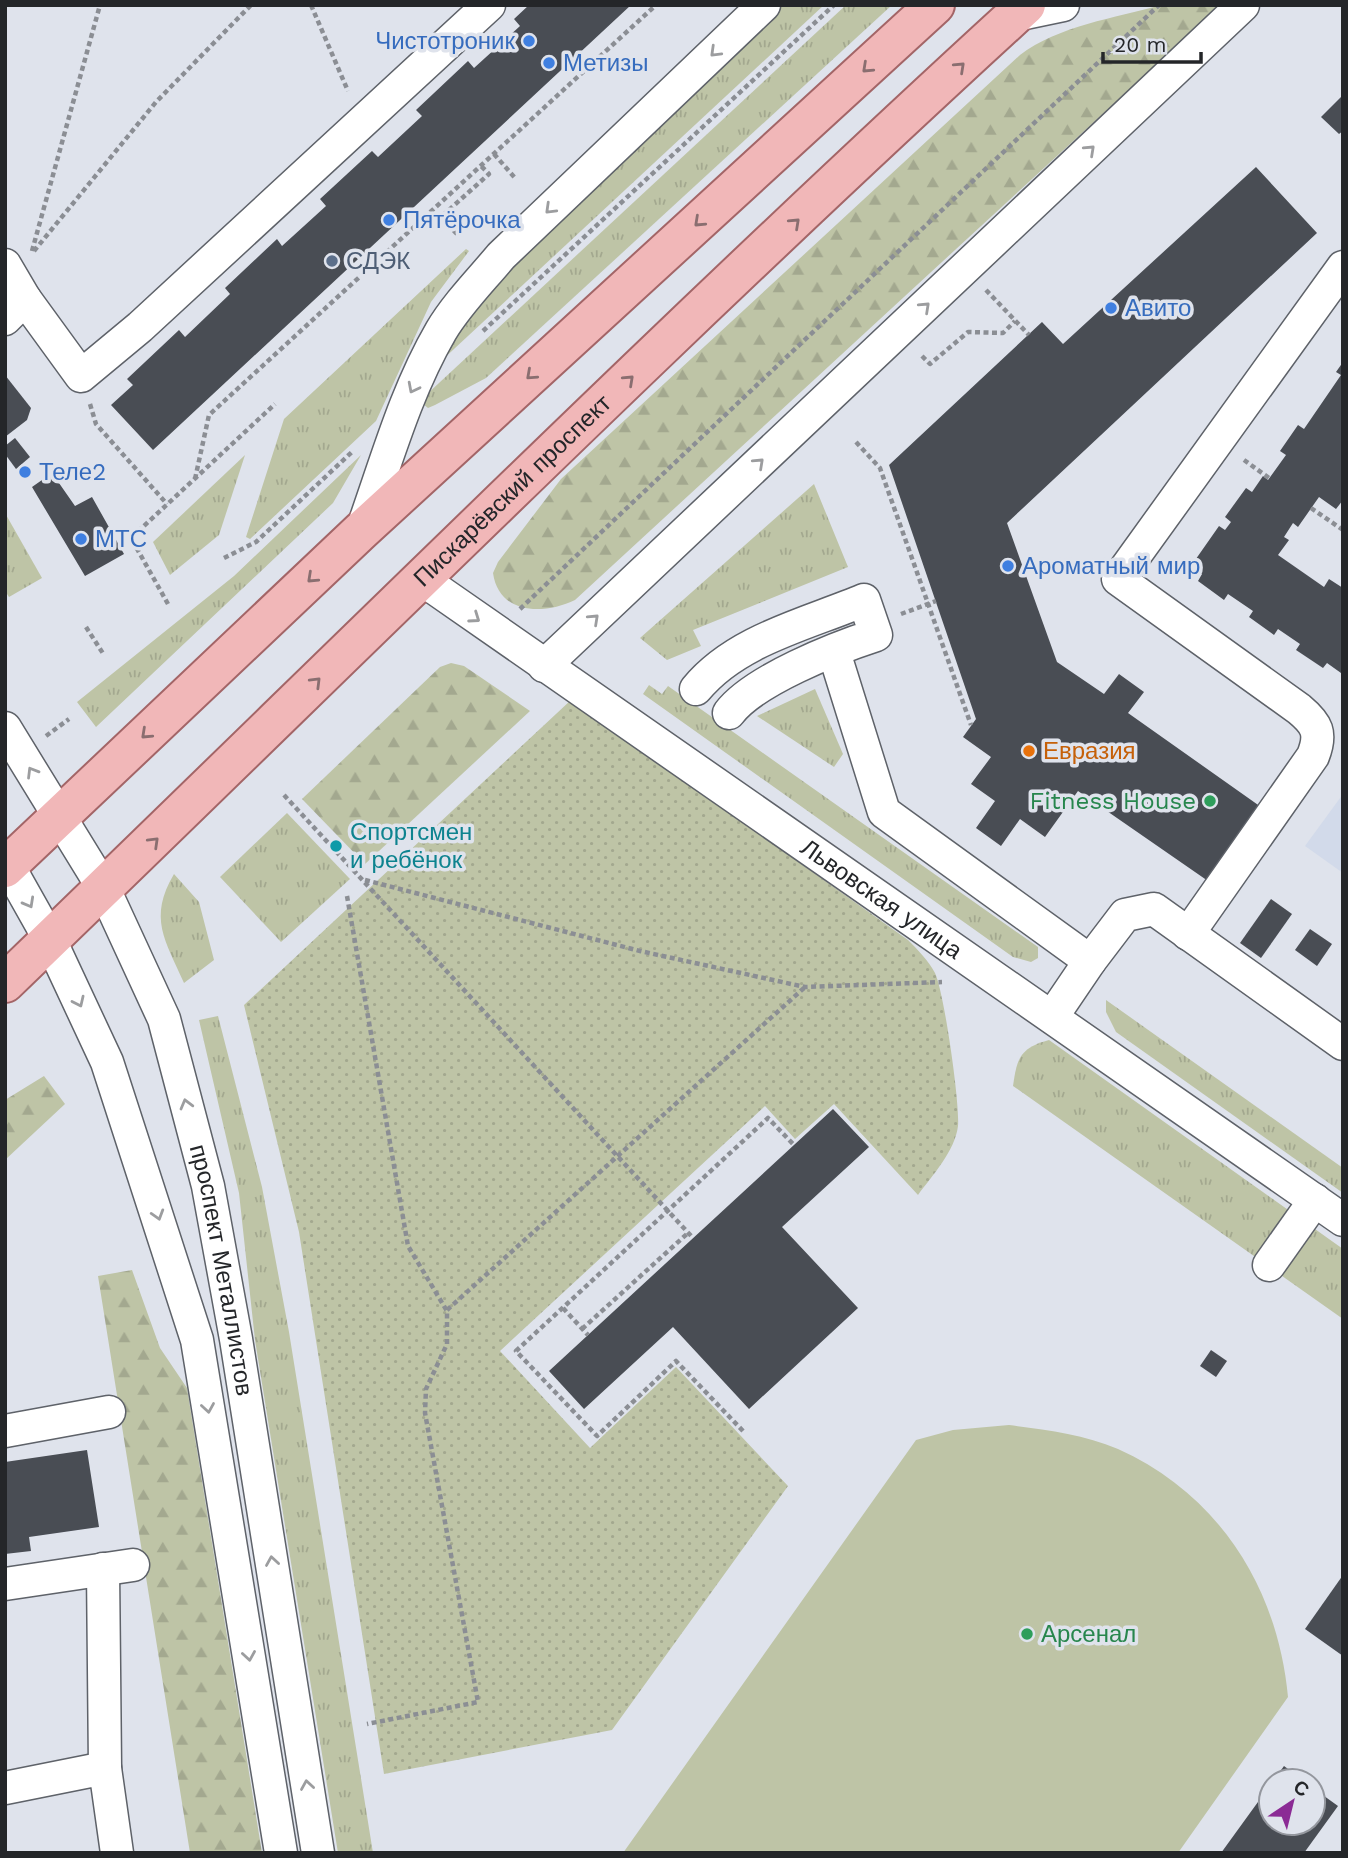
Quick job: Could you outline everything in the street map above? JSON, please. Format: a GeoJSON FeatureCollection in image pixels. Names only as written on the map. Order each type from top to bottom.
{"type":"FeatureCollection","features":[{"type":"Feature","properties":{"kind":"main road"},"geometry":{"type":"LineString","coordinates":[[6,864],[361,531],[935,5]]}},
{"type":"Feature","properties":{"kind":"main road","name":"Пискарёвский проспект"},"geometry":{"type":"LineString","coordinates":[[5,984],[420,578],[1021,10]]}},
{"type":"Feature","properties":{"kind":"street"},"geometry":{"type":"LineString","coordinates":[[5,265],[15,309],[81,376],[140,327],[489,5]]}},
{"type":"Feature","properties":{"kind":"street"},"geometry":{"type":"LineString","coordinates":[[361,531],[405,402],[442,330],[465,299],[501,256],[764,5]]}},
{"type":"Feature","properties":{"kind":"street"},"geometry":{"type":"LineString","coordinates":[[1021,10],[1063,5]]}},
{"type":"Feature","properties":{"kind":"street"},"geometry":{"type":"LineString","coordinates":[[544,666],[1243,5]]}},
{"type":"Feature","properties":{"kind":"street"},"geometry":{"type":"LineString","coordinates":[[1188,933],[1313,756],[1320,740],[1315,723],[1299,709],[1118,579],[1343,267]]}},
{"type":"Feature","properties":{"kind":"street","name":"Львовская улица"},"geometry":{"type":"LineString","coordinates":[[420,578],[1343,1220]]}},
{"type":"Feature","properties":{"kind":"street"},"geometry":{"type":"LineString","coordinates":[[696,689],[710,671],[731,655],[864,600],[876,635],[843,645],[834,652],[751,690],[729,713]]}},
{"type":"Feature","properties":{"kind":"street"},"geometry":{"type":"LineString","coordinates":[[834,652],[884,812],[1090,961]]}},
{"type":"Feature","properties":{"kind":"street","name":"проспект Металлистов"},"geometry":{"type":"LineString","coordinates":[[5,728],[104,889],[163,1019],[208,1186],[239,1352],[318,1853]]}},
{"type":"Feature","properties":{"kind":"street","name":"проспект Металлистов"},"geometry":{"type":"LineString","coordinates":[[6,864],[50,940],[107,1062],[197,1340],[281,1853]]}},
{"type":"Feature","properties":{"kind":"street"},"geometry":{"type":"LineString","coordinates":[[1052,1017],[1125,915],[1154,909],[1343,1044]]}},
{"type":"Feature","properties":{"kind":"street"},"geometry":{"type":"LineString","coordinates":[[1269,1265],[1315,1200]]}},
{"type":"Feature","properties":{"kind":"street"},"geometry":{"type":"LineString","coordinates":[[5,1431],[109,1412]]}},
{"type":"Feature","properties":{"kind":"street"},"geometry":{"type":"LineString","coordinates":[[5,1584],[118,1567],[104,1768],[117,1853]]}},
{"type":"Feature","properties":{"kind":"street"},"geometry":{"type":"LineString","coordinates":[[5,1788],[104,1768]]}},
{"type":"Feature","properties":{"kind":"path"},"geometry":{"type":"LineString","coordinates":[[100,5],[32,254],[156,102],[251,5]]}},
{"type":"Feature","properties":{"kind":"path"},"geometry":{"type":"LineString","coordinates":[[312,5],[361,123]]}},
{"type":"Feature","properties":{"kind":"path"},"geometry":{"type":"LineString","coordinates":[[195,479],[209,415],[656,5]]}},
{"type":"Feature","properties":{"kind":"path"},"geometry":{"type":"LineString","coordinates":[[481,333],[834,5]]}},
{"type":"Feature","properties":{"kind":"path"},"geometry":{"type":"LineString","coordinates":[[496,632],[1159,5]]}},
{"type":"Feature","properties":{"kind":"path"},"geometry":{"type":"LineString","coordinates":[[494,154],[516,179]]}},
{"type":"Feature","properties":{"kind":"path"},"geometry":{"type":"LineString","coordinates":[[457,234],[441,217],[489,174],[481,166]]}},
{"type":"Feature","properties":{"kind":"path"},"geometry":{"type":"LineString","coordinates":[[982,286],[1029,335]]}},
{"type":"Feature","properties":{"kind":"path"},"geometry":{"type":"LineString","coordinates":[[922,356],[930,364],[968,332],[1003,333],[1016,321]]}},
{"type":"Feature","properties":{"kind":"path"},"geometry":{"type":"LineString","coordinates":[[81,376],[96,424],[167,504]]}},
{"type":"Feature","properties":{"kind":"path"},"geometry":{"type":"LineString","coordinates":[[167,604],[131,538],[275,404]]}},
{"type":"Feature","properties":{"kind":"path"},"geometry":{"type":"LineString","coordinates":[[856,442],[880,468],[971,725]]}},
{"type":"Feature","properties":{"kind":"path"},"geometry":{"type":"LineString","coordinates":[[225,558],[256,542],[358,447]]}},
{"type":"Feature","properties":{"kind":"path"},"geometry":{"type":"LineString","coordinates":[[1311,508],[1343,530]]}},
{"type":"Feature","properties":{"kind":"path"},"geometry":{"type":"LineString","coordinates":[[895,616],[936,601]]}},
{"type":"Feature","properties":{"kind":"path"},"geometry":{"type":"LineString","coordinates":[[86,627],[104,655]]}},
{"type":"Feature","properties":{"kind":"path"},"geometry":{"type":"LineString","coordinates":[[284,795],[693,1238]]}},
{"type":"Feature","properties":{"kind":"path"},"geometry":{"type":"LineString","coordinates":[[365,880],[640,951],[805,987],[998,980]]}},
{"type":"Feature","properties":{"kind":"path"},"geometry":{"type":"LineString","coordinates":[[346,897],[408,1246],[447,1311],[447,1344],[426,1389],[425,1412],[478,1702],[367,1724]]}},
{"type":"Feature","properties":{"kind":"path"},"geometry":{"type":"LineString","coordinates":[[447,1311],[805,987]]}},
{"type":"Feature","properties":{"kind":"path"},"geometry":{"type":"LineString","coordinates":[[743,1431],[676,1361],[597,1436],[516,1351],[768,1118],[794,1145]]}},
{"type":"Feature","properties":{"kind":"path"},"geometry":{"type":"LineString","coordinates":[[582,1329],[688,1233]]}},
{"type":"Feature","properties":{"kind":"path"},"geometry":{"type":"LineString","coordinates":[[563,1308],[588,1335]]}},
{"type":"Feature","properties":{"kind":"shaded area"},"geometry":{"type":"Polygon","coordinates":[[[1343,794],[1343,873],[1305,846],[1343,794]]]}},
{"type":"Feature","properties":{"kind":"green space"},"geometry":{"type":"Polygon","coordinates":[[[783,5],[824,5],[440,362],[458,327],[514,255],[783,5]]]}},
{"type":"Feature","properties":{"kind":"green space"},"geometry":{"type":"Polygon","coordinates":[[[846,5],[892,5],[486,378],[428,408],[423,404],[425,396],[846,5]]]}},
{"type":"Feature","properties":{"kind":"green space"},"geometry":{"type":"Polygon","coordinates":[[[1161,5],[1221,5],[575,600],[537,609],[513,604],[504,597],[497,587],[493,573],[498,562],[561,479],[1020,55],[1069,30],[1161,5]]]}},
{"type":"Feature","properties":{"kind":"green space"},"geometry":{"type":"Polygon","coordinates":[[[466,249],[469,251],[431,302],[376,421],[250,539],[246,537],[284,419],[466,249]]]}},
{"type":"Feature","properties":{"kind":"green space"},"geometry":{"type":"Polygon","coordinates":[[[245,455],[219,535],[170,575],[153,542],[245,455]]]}},
{"type":"Feature","properties":{"kind":"green space"},"geometry":{"type":"Polygon","coordinates":[[[361,455],[333,503],[96,727],[77,702],[234,576],[361,455]]]}},
{"type":"Feature","properties":{"kind":"green space"},"geometry":{"type":"Polygon","coordinates":[[[814,484],[848,567],[693,630],[701,646],[667,660],[640,638],[814,484]]]}},
{"type":"Feature","properties":{"kind":"green space"},"geometry":{"type":"Polygon","coordinates":[[[5,513],[42,578],[9,597],[5,591],[5,513]]]}},
{"type":"Feature","properties":{"kind":"green space"},"geometry":{"type":"Polygon","coordinates":[[[451,663],[464,666],[530,711],[365,864],[302,799],[440,667],[451,663]]]}},
{"type":"Feature","properties":{"kind":"green space"},"geometry":{"type":"Polygon","coordinates":[[[649,685],[662,694],[668,686],[1038,947],[1038,958],[1031,962],[1013,957],[643,694],[649,685]]]}},
{"type":"Feature","properties":{"kind":"green space"},"geometry":{"type":"Polygon","coordinates":[[[815,689],[843,754],[834,767],[757,716],[815,689]]]}},
{"type":"Feature","properties":{"kind":"green space"},"geometry":{"type":"Polygon","coordinates":[[[571,700],[908,940],[919,951],[935,973],[939,984],[954,1072],[958,1126],[948,1154],[918,1195],[834,1104],[795,1139],[765,1106],[500,1351],[590,1448],[676,1367],[788,1486],[612,1730],[384,1774],[299,1232],[244,1005],[571,700]]]}},
{"type":"Feature","properties":{"kind":"green space"},"geometry":{"type":"Polygon","coordinates":[[[287,813],[350,879],[281,942],[220,877],[287,813]]]}},
{"type":"Feature","properties":{"kind":"green space"},"geometry":{"type":"Polygon","coordinates":[[[174,874],[199,902],[214,960],[184,983],[162,929],[162,904],[174,874]]]}},
{"type":"Feature","properties":{"kind":"green space"},"geometry":{"type":"Polygon","coordinates":[[[1106,1000],[1343,1168],[1343,1193],[1116,1032],[1106,1012],[1106,1000]]]}},
{"type":"Feature","properties":{"kind":"green space"},"geometry":{"type":"Polygon","coordinates":[[[218,1016],[262,1187],[289,1332],[373,1853],[338,1853],[255,1340],[239,1193],[199,1020],[218,1016]]]}},
{"type":"Feature","properties":{"kind":"green space"},"geometry":{"type":"Polygon","coordinates":[[[1049,1040],[1343,1249],[1343,1319],[1013,1086],[1016,1068],[1022,1056],[1032,1047],[1049,1040]]]}},
{"type":"Feature","properties":{"kind":"green space"},"geometry":{"type":"Polygon","coordinates":[[[44,1076],[65,1104],[5,1160],[5,1100],[44,1076]]]}},
{"type":"Feature","properties":{"kind":"green space"},"geometry":{"type":"Polygon","coordinates":[[[132,1270],[160,1348],[187,1388],[262,1853],[190,1853],[98,1276],[132,1270]]]}},
{"type":"Feature","properties":{"kind":"green space","name":"Арсенал"},"geometry":{"type":"Polygon","coordinates":[[[1009,1425],[1064,1433],[1105,1444],[1154,1468],[1186,1492],[1214,1519],[1238,1550],[1257,1583],[1272,1619],[1282,1657],[1288,1697],[1178,1853],[623,1853],[916,1440],[953,1430],[1009,1425]]]}},
{"type":"Feature","properties":{"kind":"building"},"geometry":{"type":"Polygon","coordinates":[[[529,5],[631,5],[153,450],[111,405],[133,385],[127,379],[179,330],[185,337],[230,294],[225,288],[277,239],[282,246],[326,206],[320,199],[372,151],[378,157],[422,116],[416,110],[468,61],[474,68],[520,26],[514,19],[529,5]]]}},
{"type":"Feature","properties":{"kind":"building"},"geometry":{"type":"Polygon","coordinates":[[[1341,97],[1343,131],[1339,134],[1321,117],[1341,97]]]}},
{"type":"Feature","properties":{"kind":"building"},"geometry":{"type":"Polygon","coordinates":[[[1256,167],[1317,233],[1007,523],[1057,662],[1104,694],[1119,674],[1144,692],[1128,713],[1261,807],[1208,881],[1078,791],[1045,837],[1020,819],[1001,846],[976,828],[995,801],[971,784],[991,757],[963,737],[976,719],[889,465],[1042,322],[1063,344],[1256,167]]]}},
{"type":"Feature","properties":{"kind":"building"},"geometry":{"type":"Polygon","coordinates":[[[1343,362],[1343,500],[1336,509],[1319,497],[1298,527],[1293,523],[1284,537],[1289,540],[1278,555],[1324,587],[1329,579],[1343,588],[1341,673],[1327,663],[1323,668],[1296,650],[1300,644],[1278,629],[1274,635],[1249,617],[1253,611],[1228,594],[1224,600],[1198,581],[1202,574],[1191,566],[1219,526],[1225,530],[1231,522],[1225,517],[1246,488],[1252,492],[1263,476],[1268,480],[1286,455],[1280,451],[1298,425],[1304,429],[1341,375],[1336,372],[1343,362]]]}},
{"type":"Feature","properties":{"kind":"building"},"geometry":{"type":"Polygon","coordinates":[[[5,375],[31,408],[27,420],[5,437],[5,375]]]}},
{"type":"Feature","properties":{"kind":"building"},"geometry":{"type":"Polygon","coordinates":[[[15,438],[30,457],[16,469],[5,454],[5,446],[15,438]]]}},
{"type":"Feature","properties":{"kind":"building"},"geometry":{"type":"Polygon","coordinates":[[[52,473],[75,506],[92,497],[124,554],[85,576],[32,487],[52,473]]]}},
{"type":"Feature","properties":{"kind":"building"},"geometry":{"type":"Polygon","coordinates":[[[1271,899],[1292,914],[1261,958],[1240,943],[1271,899]]]}},
{"type":"Feature","properties":{"kind":"building"},"geometry":{"type":"Polygon","coordinates":[[[1310,929],[1332,944],[1317,966],[1295,950],[1310,929]]]}},
{"type":"Feature","properties":{"kind":"building"},"geometry":{"type":"Polygon","coordinates":[[[833,1109],[869,1147],[782,1227],[858,1308],[749,1409],[673,1327],[584,1409],[549,1371],[833,1109]]]}},
{"type":"Feature","properties":{"kind":"building"},"geometry":{"type":"Polygon","coordinates":[[[1211,1350],[1227,1361],[1216,1377],[1200,1366],[1211,1350]]]}},
{"type":"Feature","properties":{"kind":"building"},"geometry":{"type":"Polygon","coordinates":[[[87,1450],[99,1527],[29,1537],[31,1551],[5,1554],[5,1462],[87,1450]]]}},
{"type":"Feature","properties":{"kind":"building"},"geometry":{"type":"Polygon","coordinates":[[[1343,1575],[1343,1656],[1305,1629],[1343,1575]]]}},
{"type":"Feature","properties":{"kind":"building"},"geometry":{"type":"Polygon","coordinates":[[[1327,1798],[1338,1806],[1327,1821],[1327,1798]]]}},
{"type":"Feature","properties":{"kind":"building"},"geometry":{"type":"Polygon","coordinates":[[[1257,1803],[1257,1837],[1316,1837],[1304,1853],[1221,1853],[1257,1803]]]}},
{"type":"Feature","properties":{"kind":"place","name":"Чистотроник"},"geometry":{"type":"Point","coordinates":[529,41]}},
{"type":"Feature","properties":{"kind":"place","name":"Метизы"},"geometry":{"type":"Point","coordinates":[549,63]}},
{"type":"Feature","properties":{"kind":"place","name":"Пятёрочка"},"geometry":{"type":"Point","coordinates":[389,220]}},
{"type":"Feature","properties":{"kind":"place","name":"СДЭК"},"geometry":{"type":"Point","coordinates":[332,261]}},
{"type":"Feature","properties":{"kind":"place","name":"Авито"},"geometry":{"type":"Point","coordinates":[1111,308]}},
{"type":"Feature","properties":{"kind":"place","name":"Теле2"},"geometry":{"type":"Point","coordinates":[25,472]}},
{"type":"Feature","properties":{"kind":"place","name":"МТС"},"geometry":{"type":"Point","coordinates":[81,539]}},
{"type":"Feature","properties":{"kind":"place","name":"Ароматный мир"},"geometry":{"type":"Point","coordinates":[1008,566]}},
{"type":"Feature","properties":{"kind":"place","name":"Евразия"},"geometry":{"type":"Point","coordinates":[1029,751]}},
{"type":"Feature","properties":{"kind":"place","name":"Fitness House"},"geometry":{"type":"Point","coordinates":[1210,801]}},
{"type":"Feature","properties":{"kind":"place","name":"Спортсмен и ребёнок"},"geometry":{"type":"Point","coordinates":[336,846]}},
{"type":"Feature","properties":{"kind":"place","name":"Арсенал"},"geometry":{"type":"Point","coordinates":[1027,1634]}}]}
